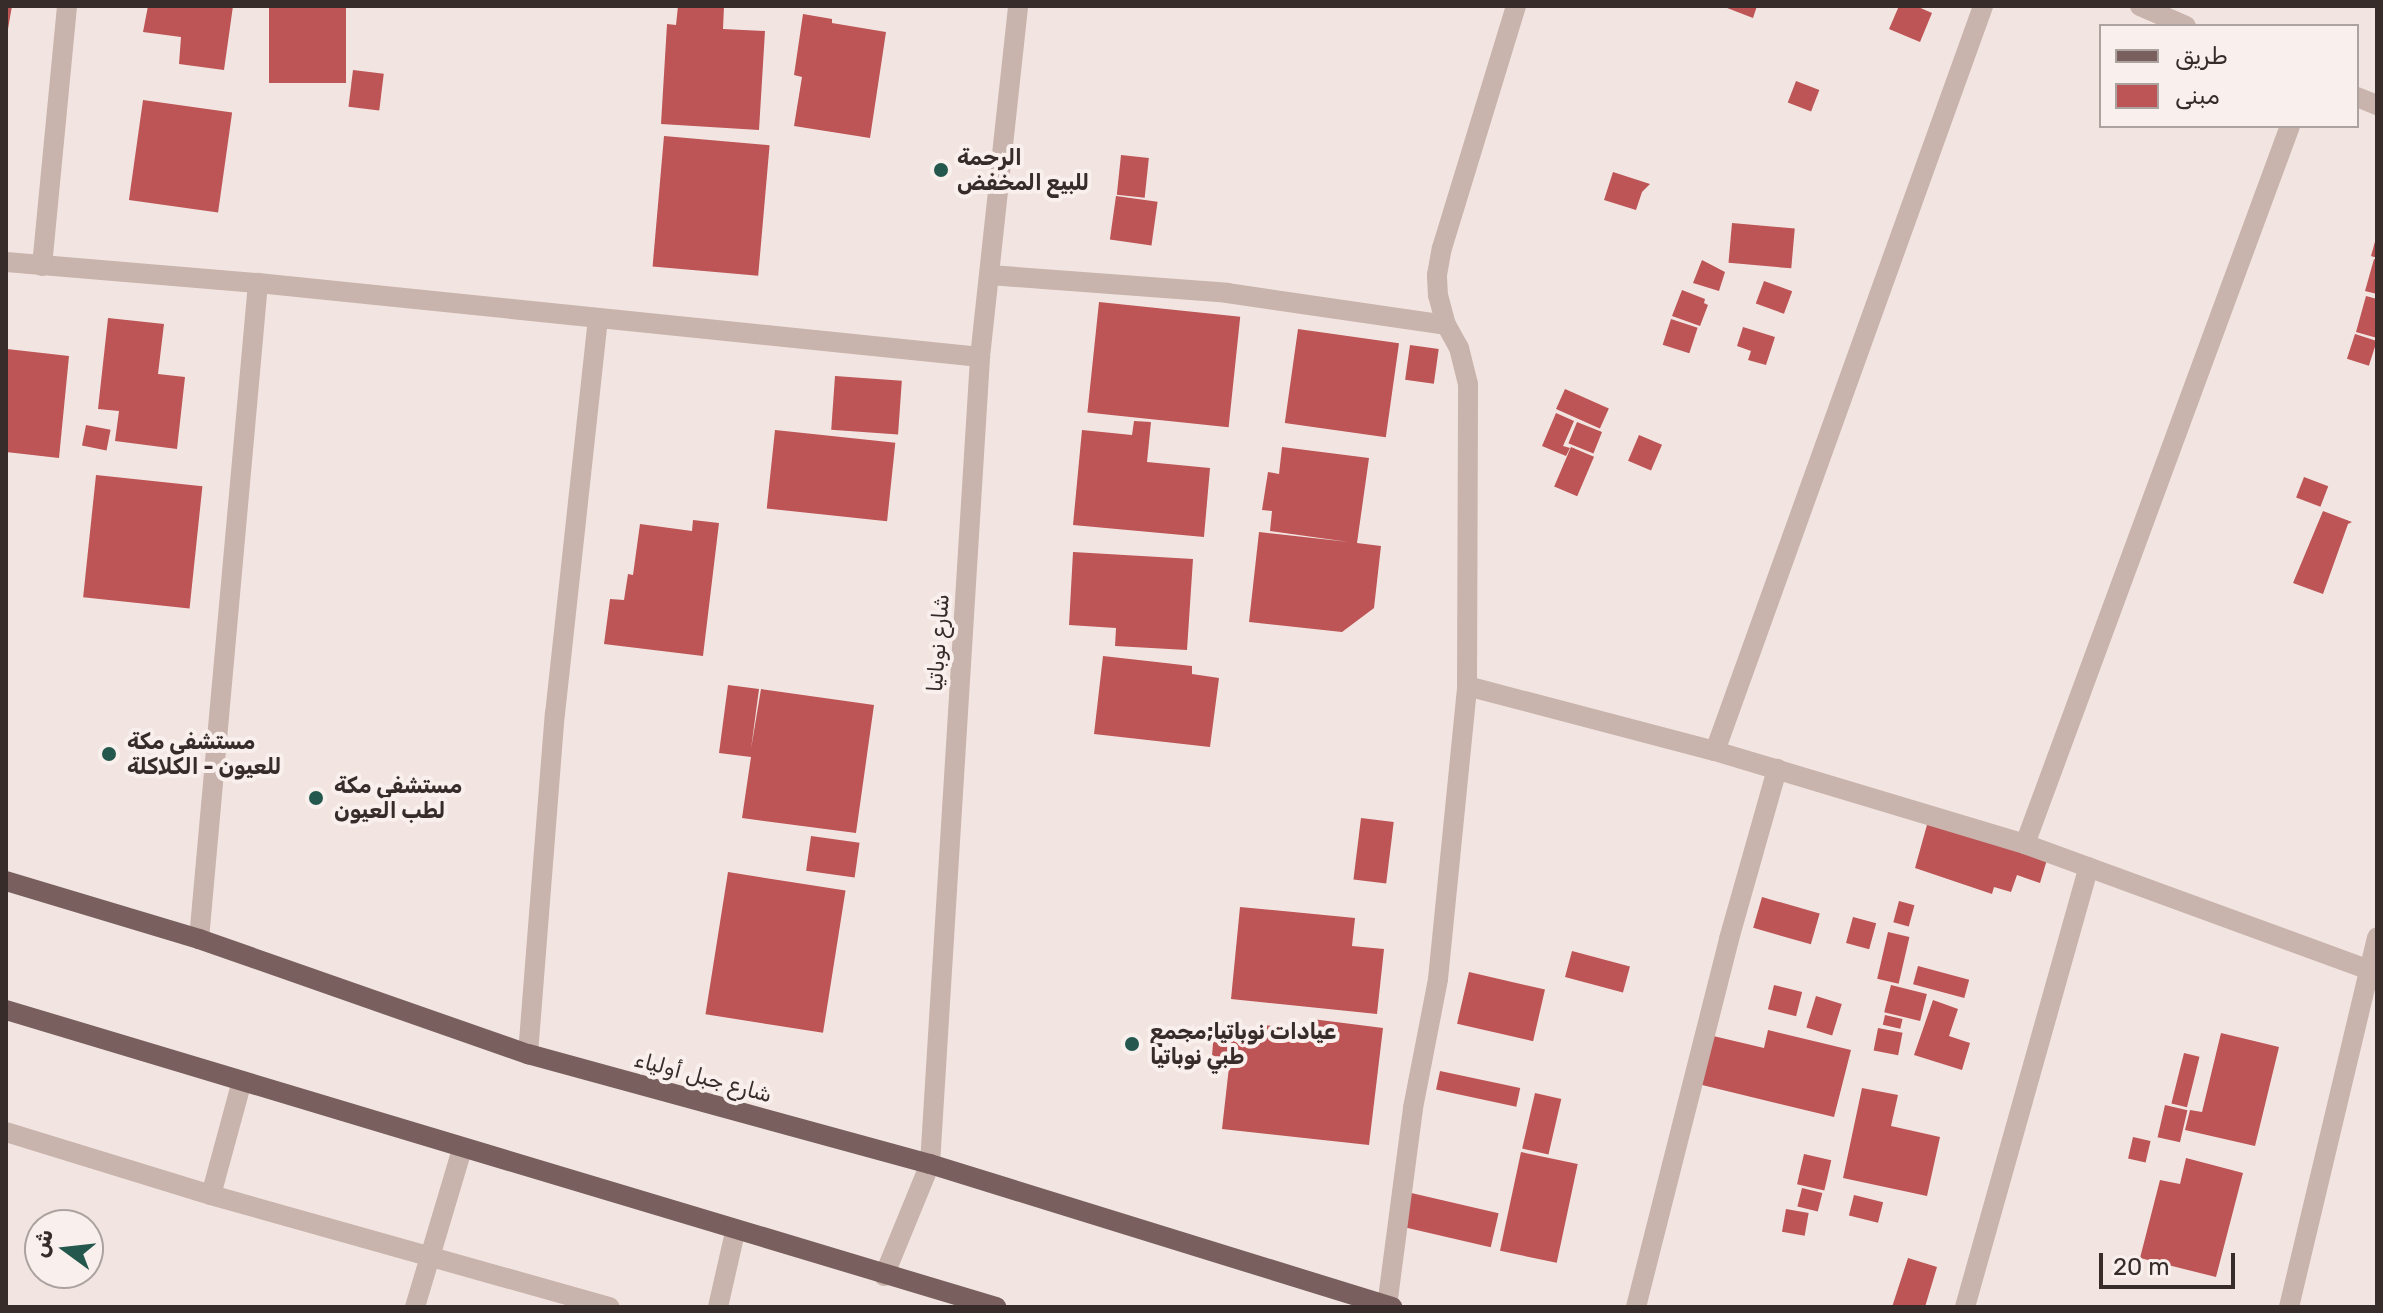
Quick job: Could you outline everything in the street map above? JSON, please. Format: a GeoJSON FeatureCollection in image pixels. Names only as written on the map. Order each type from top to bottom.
{"type":"FeatureCollection","features":[{"type":"Feature","properties":{"kind":"main road","name":"شارع جبل أولياء"},"geometry":{"type":"LineString","coordinates":[[6,881],[199,939],[528,1054],[930,1164],[1390,1306]]}},
{"type":"Feature","properties":{"kind":"main road"},"geometry":{"type":"LineString","coordinates":[[6,1010],[735,1232],[996,1307]]}},
{"type":"Feature","properties":{"kind":"street"},"geometry":{"type":"LineString","coordinates":[[42,266],[67,6]]}},
{"type":"Feature","properties":{"kind":"street","name":"شارع نوباتيا"},"geometry":{"type":"LineString","coordinates":[[884,1276],[930,1164],[980,357],[1018,6]]}},
{"type":"Feature","properties":{"kind":"street"},"geometry":{"type":"LineString","coordinates":[[1390,1306],[1413,1108],[1438,979],[1467,686],[1468,384],[1459,348],[1446,325],[1438,296],[1442,248],[1516,6]]}},
{"type":"Feature","properties":{"kind":"street"},"geometry":{"type":"LineString","coordinates":[[2140,6],[2181,24]]}},
{"type":"Feature","properties":{"kind":"street"},"geometry":{"type":"LineString","coordinates":[[1715,751],[1975,9]]}},
{"type":"Feature","properties":{"kind":"street"},"geometry":{"type":"LineString","coordinates":[[2025,844],[2289,128]]}},
{"type":"Feature","properties":{"kind":"street"},"geometry":{"type":"LineString","coordinates":[[6,262],[258,283],[980,357]]}},
{"type":"Feature","properties":{"kind":"street"},"geometry":{"type":"LineString","coordinates":[[990,275],[1227,293],[1446,325]]}},
{"type":"Feature","properties":{"kind":"street"},"geometry":{"type":"LineString","coordinates":[[199,939],[258,283]]}},
{"type":"Feature","properties":{"kind":"street"},"geometry":{"type":"LineString","coordinates":[[528,1054],[555,714],[598,319]]}},
{"type":"Feature","properties":{"kind":"street"},"geometry":{"type":"LineString","coordinates":[[1467,686],[1715,751],[2025,844],[2372,972]]}},
{"type":"Feature","properties":{"kind":"street"},"geometry":{"type":"LineString","coordinates":[[1636,1307],[1729,939],[1777,769]]}},
{"type":"Feature","properties":{"kind":"street"},"geometry":{"type":"LineString","coordinates":[[1965,1307],[2089,867]]}},
{"type":"Feature","properties":{"kind":"street"},"geometry":{"type":"LineString","coordinates":[[2289,1307],[2372,972],[2377,937]]}},
{"type":"Feature","properties":{"kind":"street"},"geometry":{"type":"LineString","coordinates":[[211,1195],[242,1081]]}},
{"type":"Feature","properties":{"kind":"street"},"geometry":{"type":"LineString","coordinates":[[6,1132],[211,1195],[610,1307]]}},
{"type":"Feature","properties":{"kind":"street"},"geometry":{"type":"LineString","coordinates":[[415,1307],[462,1149]]}},
{"type":"Feature","properties":{"kind":"street"},"geometry":{"type":"LineString","coordinates":[[718,1307],[735,1232]]}},
{"type":"Feature","properties":{"kind":"building"},"geometry":{"type":"Polygon","coordinates":[[[6,6],[12,6],[8,29],[6,29],[6,6]]]}},
{"type":"Feature","properties":{"kind":"building"},"geometry":{"type":"Polygon","coordinates":[[[148,6],[233,6],[224,70],[179,64],[181,37],[143,32],[148,6]]]}},
{"type":"Feature","properties":{"kind":"building"},"geometry":{"type":"Polygon","coordinates":[[[269,6],[346,6],[346,83],[269,83],[269,6]]]}},
{"type":"Feature","properties":{"kind":"building"},"geometry":{"type":"Polygon","coordinates":[[[678,6],[724,6],[723,29],[765,31],[759,130],[661,124],[667,24],[676,25],[678,6]]]}},
{"type":"Feature","properties":{"kind":"building"},"geometry":{"type":"Polygon","coordinates":[[[1722,6],[1757,6],[1753,18],[1722,6]]]}},
{"type":"Feature","properties":{"kind":"building"},"geometry":{"type":"Polygon","coordinates":[[[1899,6],[1916,6],[1932,13],[1920,42],[1889,29],[1899,6]]]}},
{"type":"Feature","properties":{"kind":"building"},"geometry":{"type":"Polygon","coordinates":[[[803,14],[832,19],[832,23],[886,32],[870,138],[794,126],[802,77],[794,75],[803,14]]]}},
{"type":"Feature","properties":{"kind":"building"},"geometry":{"type":"Polygon","coordinates":[[[353,70],[384,74],[379,111],[348,107],[353,70]]]}},
{"type":"Feature","properties":{"kind":"building"},"geometry":{"type":"Polygon","coordinates":[[[1796,81],[1819,90],[1811,111],[1788,102],[1796,81]]]}},
{"type":"Feature","properties":{"kind":"building"},"geometry":{"type":"Polygon","coordinates":[[[143,100],[232,113],[218,213],[129,200],[143,100]]]}},
{"type":"Feature","properties":{"kind":"building"},"geometry":{"type":"Polygon","coordinates":[[[664,136],[770,145],[758,276],[653,267],[664,136]]]}},
{"type":"Feature","properties":{"kind":"building"},"geometry":{"type":"Polygon","coordinates":[[[1121,155],[1149,158],[1145,198],[1117,195],[1121,155]]]}},
{"type":"Feature","properties":{"kind":"building"},"geometry":{"type":"Polygon","coordinates":[[[1613,172],[1650,184],[1642,192],[1636,210],[1604,200],[1613,172]]]}},
{"type":"Feature","properties":{"kind":"building"},"geometry":{"type":"Polygon","coordinates":[[[1116,196],[1158,202],[1151,245],[1110,240],[1116,196]]]}},
{"type":"Feature","properties":{"kind":"building"},"geometry":{"type":"Polygon","coordinates":[[[1732,223],[1795,228],[1791,268],[1729,263],[1732,223]]]}},
{"type":"Feature","properties":{"kind":"building"},"geometry":{"type":"Polygon","coordinates":[[[2377,238],[2377,258],[2371,256],[2377,238]]]}},
{"type":"Feature","properties":{"kind":"building"},"geometry":{"type":"Polygon","coordinates":[[[2374,259],[2377,260],[2377,294],[2365,291],[2374,259]]]}},
{"type":"Feature","properties":{"kind":"building"},"geometry":{"type":"Polygon","coordinates":[[[1702,260],[1725,272],[1719,291],[1693,283],[1702,260]]]}},
{"type":"Feature","properties":{"kind":"building"},"geometry":{"type":"Polygon","coordinates":[[[1764,281],[1792,291],[1784,314],[1756,304],[1764,281]]]}},
{"type":"Feature","properties":{"kind":"building"},"geometry":{"type":"Polygon","coordinates":[[[1682,290],[1705,299],[1704,303],[1708,305],[1700,326],[1672,316],[1682,290]]]}},
{"type":"Feature","properties":{"kind":"building"},"geometry":{"type":"Polygon","coordinates":[[[2366,296],[2377,299],[2377,338],[2356,332],[2366,296]]]}},
{"type":"Feature","properties":{"kind":"building"},"geometry":{"type":"Polygon","coordinates":[[[1099,302],[1240,317],[1229,427],[1087,412],[1099,302]]]}},
{"type":"Feature","properties":{"kind":"building"},"geometry":{"type":"Polygon","coordinates":[[[108,318],[164,324],[158,374],[185,377],[177,449],[115,441],[119,411],[98,409],[108,318]]]}},
{"type":"Feature","properties":{"kind":"building"},"geometry":{"type":"Polygon","coordinates":[[[1671,319],[1698,328],[1689,353],[1663,345],[1671,319]]]}},
{"type":"Feature","properties":{"kind":"building"},"geometry":{"type":"Polygon","coordinates":[[[1743,327],[1775,337],[1766,365],[1748,360],[1751,351],[1737,346],[1743,327]]]}},
{"type":"Feature","properties":{"kind":"building"},"geometry":{"type":"Polygon","coordinates":[[[1298,329],[1399,343],[1386,437],[1285,423],[1298,329]]]}},
{"type":"Feature","properties":{"kind":"building"},"geometry":{"type":"Polygon","coordinates":[[[2355,334],[2377,341],[2369,366],[2347,359],[2355,334]]]}},
{"type":"Feature","properties":{"kind":"building"},"geometry":{"type":"Polygon","coordinates":[[[1410,345],[1439,349],[1434,384],[1405,380],[1410,345]]]}},
{"type":"Feature","properties":{"kind":"building"},"geometry":{"type":"Polygon","coordinates":[[[7,349],[69,356],[59,458],[6,452],[7,349]]]}},
{"type":"Feature","properties":{"kind":"building"},"geometry":{"type":"Polygon","coordinates":[[[835,376],[902,381],[898,435],[831,430],[835,376]]]}},
{"type":"Feature","properties":{"kind":"building"},"geometry":{"type":"Polygon","coordinates":[[[1565,389],[1609,409],[1600,429],[1556,409],[1565,389]]]}},
{"type":"Feature","properties":{"kind":"building"},"geometry":{"type":"Polygon","coordinates":[[[1556,413],[1574,421],[1563,446],[1570,448],[1566,456],[1542,446],[1556,413]]]}},
{"type":"Feature","properties":{"kind":"building"},"geometry":{"type":"Polygon","coordinates":[[[1134,421],[1151,422],[1147,462],[1210,468],[1204,537],[1073,525],[1082,430],[1132,435],[1134,421]]]}},
{"type":"Feature","properties":{"kind":"building"},"geometry":{"type":"Polygon","coordinates":[[[1577,422],[1602,432],[1593,453],[1568,443],[1577,422]]]}},
{"type":"Feature","properties":{"kind":"building"},"geometry":{"type":"Polygon","coordinates":[[[86,425],[111,430],[107,450],[82,446],[86,425]]]}},
{"type":"Feature","properties":{"kind":"building"},"geometry":{"type":"Polygon","coordinates":[[[775,430],[895,443],[887,521],[767,509],[775,430]]]}},
{"type":"Feature","properties":{"kind":"building"},"geometry":{"type":"Polygon","coordinates":[[[1639,435],[1662,445],[1651,471],[1628,461],[1639,435]]]}},
{"type":"Feature","properties":{"kind":"building"},"geometry":{"type":"Polygon","coordinates":[[[1282,447],[1369,458],[1357,543],[1381,546],[1374,608],[1342,632],[1249,622],[1259,532],[1349,542],[1270,531],[1272,511],[1262,510],[1268,472],[1279,474],[1282,447]]]}},
{"type":"Feature","properties":{"kind":"building"},"geometry":{"type":"Polygon","coordinates":[[[1571,447],[1594,457],[1577,496],[1554,487],[1571,447]]]}},
{"type":"Feature","properties":{"kind":"building"},"geometry":{"type":"Polygon","coordinates":[[[96,475],[202,486],[190,609],[83,597],[96,475]]]}},
{"type":"Feature","properties":{"kind":"building"},"geometry":{"type":"Polygon","coordinates":[[[2304,477],[2328,486],[2320,507],[2296,498],[2304,477]]]}},
{"type":"Feature","properties":{"kind":"building"},"geometry":{"type":"Polygon","coordinates":[[[2323,511],[2352,522],[2348,524],[2323,594],[2293,583],[2323,511]]]}},
{"type":"Feature","properties":{"kind":"building"},"geometry":{"type":"Polygon","coordinates":[[[693,520],[719,523],[703,656],[604,644],[610,599],[624,600],[628,574],[633,575],[640,524],[692,531],[693,520]]]}},
{"type":"Feature","properties":{"kind":"building"},"geometry":{"type":"Polygon","coordinates":[[[1073,552],[1193,559],[1187,650],[1115,646],[1116,628],[1069,625],[1073,552]]]}},
{"type":"Feature","properties":{"kind":"building"},"geometry":{"type":"Polygon","coordinates":[[[1103,656],[1192,666],[1192,674],[1219,678],[1210,747],[1094,734],[1103,656]]]}},
{"type":"Feature","properties":{"kind":"building"},"geometry":{"type":"Polygon","coordinates":[[[728,685],[759,689],[751,749],[761,689],[874,705],[856,833],[742,818],[751,757],[719,753],[728,685]]]}},
{"type":"Feature","properties":{"kind":"building"},"geometry":{"type":"Polygon","coordinates":[[[1930,814],[2049,853],[2040,883],[2017,875],[2011,892],[1994,887],[1992,894],[1915,868],[1930,814]]]}},
{"type":"Feature","properties":{"kind":"building"},"geometry":{"type":"Polygon","coordinates":[[[1361,818],[1394,822],[1386,884],[1353,880],[1361,818]]]}},
{"type":"Feature","properties":{"kind":"building"},"geometry":{"type":"Polygon","coordinates":[[[811,836],[860,843],[855,877],[806,871],[811,836]]]}},
{"type":"Feature","properties":{"kind":"building"},"geometry":{"type":"Polygon","coordinates":[[[728,872],[846,891],[823,1033],[705,1014],[728,872]]]}},
{"type":"Feature","properties":{"kind":"building"},"geometry":{"type":"Polygon","coordinates":[[[1762,897],[1820,914],[1811,944],[1753,928],[1762,897]]]}},
{"type":"Feature","properties":{"kind":"building"},"geometry":{"type":"Polygon","coordinates":[[[1899,901],[1914,905],[1909,926],[1893,922],[1899,901]]]}},
{"type":"Feature","properties":{"kind":"building"},"geometry":{"type":"Polygon","coordinates":[[[1240,907],[1355,918],[1352,946],[1384,949],[1377,1014],[1231,999],[1240,907]]]}},
{"type":"Feature","properties":{"kind":"building"},"geometry":{"type":"Polygon","coordinates":[[[1853,917],[1876,923],[1869,949],[1846,943],[1853,917]]]}},
{"type":"Feature","properties":{"kind":"building"},"geometry":{"type":"Polygon","coordinates":[[[1888,932],[1909,937],[1899,984],[1877,979],[1888,932]]]}},
{"type":"Feature","properties":{"kind":"building"},"geometry":{"type":"Polygon","coordinates":[[[1572,951],[1630,967],[1623,993],[1565,977],[1572,951]]]}},
{"type":"Feature","properties":{"kind":"building"},"geometry":{"type":"Polygon","coordinates":[[[1918,966],[1969,980],[1964,998],[1913,984],[1918,966]]]}},
{"type":"Feature","properties":{"kind":"building"},"geometry":{"type":"Polygon","coordinates":[[[1469,972],[1545,990],[1533,1041],[1457,1024],[1469,972]]]}},
{"type":"Feature","properties":{"kind":"building"},"geometry":{"type":"Polygon","coordinates":[[[1774,985],[1802,992],[1796,1016],[1768,1009],[1774,985]]]}},
{"type":"Feature","properties":{"kind":"building"},"geometry":{"type":"Polygon","coordinates":[[[1891,985],[1927,994],[1920,1021],[1884,1012],[1891,985]]]}},
{"type":"Feature","properties":{"kind":"building"},"geometry":{"type":"Polygon","coordinates":[[[1816,996],[1842,1004],[1832,1035],[1806,1028],[1816,996]]]}},
{"type":"Feature","properties":{"kind":"building"},"geometry":{"type":"Polygon","coordinates":[[[1933,1000],[1958,1009],[1949,1036],[1970,1043],[1962,1070],[1914,1055],[1933,1000]]]}},
{"type":"Feature","properties":{"kind":"building"},"geometry":{"type":"Polygon","coordinates":[[[1885,1015],[1903,1019],[1900,1029],[1883,1025],[1885,1015]]]}},
{"type":"Feature","properties":{"kind":"building"},"geometry":{"type":"Polygon","coordinates":[[[1312,1019],[1383,1028],[1369,1145],[1222,1129],[1230,1058],[1212,1056],[1214,1031],[1263,1037],[1264,1025],[1311,1031],[1312,1019]]]}},
{"type":"Feature","properties":{"kind":"building"},"geometry":{"type":"Polygon","coordinates":[[[1878,1028],[1903,1033],[1898,1055],[1874,1051],[1878,1028]]]}},
{"type":"Feature","properties":{"kind":"building"},"geometry":{"type":"Polygon","coordinates":[[[1768,1030],[1851,1050],[1834,1117],[1698,1084],[1709,1035],[1764,1048],[1768,1030]]]}},
{"type":"Feature","properties":{"kind":"building"},"geometry":{"type":"Polygon","coordinates":[[[2221,1033],[2279,1047],[2255,1146],[2185,1130],[2190,1110],[2202,1112],[2221,1033]]]}},
{"type":"Feature","properties":{"kind":"building"},"geometry":{"type":"Polygon","coordinates":[[[2184,1053],[2200,1057],[2187,1107],[2171,1103],[2184,1053]]]}},
{"type":"Feature","properties":{"kind":"building"},"geometry":{"type":"Polygon","coordinates":[[[1440,1071],[1520,1088],[1516,1107],[1436,1090],[1440,1071]]]}},
{"type":"Feature","properties":{"kind":"building"},"geometry":{"type":"Polygon","coordinates":[[[1862,1088],[1898,1095],[1891,1126],[1940,1137],[1927,1196],[1843,1178],[1862,1088]]]}},
{"type":"Feature","properties":{"kind":"building"},"geometry":{"type":"Polygon","coordinates":[[[1535,1093],[1561,1099],[1548,1155],[1522,1149],[1535,1093]]]}},
{"type":"Feature","properties":{"kind":"building"},"geometry":{"type":"Polygon","coordinates":[[[2165,1105],[2187,1110],[2180,1142],[2158,1137],[2165,1105]]]}},
{"type":"Feature","properties":{"kind":"building"},"geometry":{"type":"Polygon","coordinates":[[[2133,1137],[2151,1141],[2146,1162],[2128,1158],[2133,1137]]]}},
{"type":"Feature","properties":{"kind":"building"},"geometry":{"type":"Polygon","coordinates":[[[1521,1152],[1578,1164],[1557,1263],[1500,1251],[1521,1152]]]}},
{"type":"Feature","properties":{"kind":"building"},"geometry":{"type":"Polygon","coordinates":[[[1804,1154],[1831,1160],[1824,1191],[1797,1184],[1804,1154]]]}},
{"type":"Feature","properties":{"kind":"building"},"geometry":{"type":"Polygon","coordinates":[[[2186,1158],[2243,1173],[2216,1277],[2140,1258],[2160,1180],[2180,1184],[2186,1158]]]}},
{"type":"Feature","properties":{"kind":"building"},"geometry":{"type":"Polygon","coordinates":[[[1802,1188],[1822,1193],[1818,1212],[1797,1206],[1802,1188]]]}},
{"type":"Feature","properties":{"kind":"building"},"geometry":{"type":"Polygon","coordinates":[[[1407,1192],[1499,1213],[1491,1247],[1399,1226],[1407,1192]]]}},
{"type":"Feature","properties":{"kind":"building"},"geometry":{"type":"Polygon","coordinates":[[[1854,1195],[1883,1202],[1878,1223],[1849,1215],[1854,1195]]]}},
{"type":"Feature","properties":{"kind":"building"},"geometry":{"type":"Polygon","coordinates":[[[1786,1209],[1809,1213],[1805,1236],[1782,1232],[1786,1209]]]}},
{"type":"Feature","properties":{"kind":"building"},"geometry":{"type":"Polygon","coordinates":[[[1908,1258],[1937,1267],[1925,1307],[1892,1307],[1908,1258]]]}},
{"type":"Feature","properties":{"kind":"place","name":"الرحمة للبيع المخفض"},"geometry":{"type":"Point","coordinates":[941,170]}},
{"type":"Feature","properties":{"kind":"place","name":"مستشفى مكة للعيون - الكلاكلة"},"geometry":{"type":"Point","coordinates":[109,754]}},
{"type":"Feature","properties":{"kind":"place","name":"مستشفى مكة لطب العيون"},"geometry":{"type":"Point","coordinates":[316,798]}},
{"type":"Feature","properties":{"kind":"place","name":"عيادات نوباتيا;مجمع طبي نوباتيا"},"geometry":{"type":"Point","coordinates":[1132,1044]}}]}
